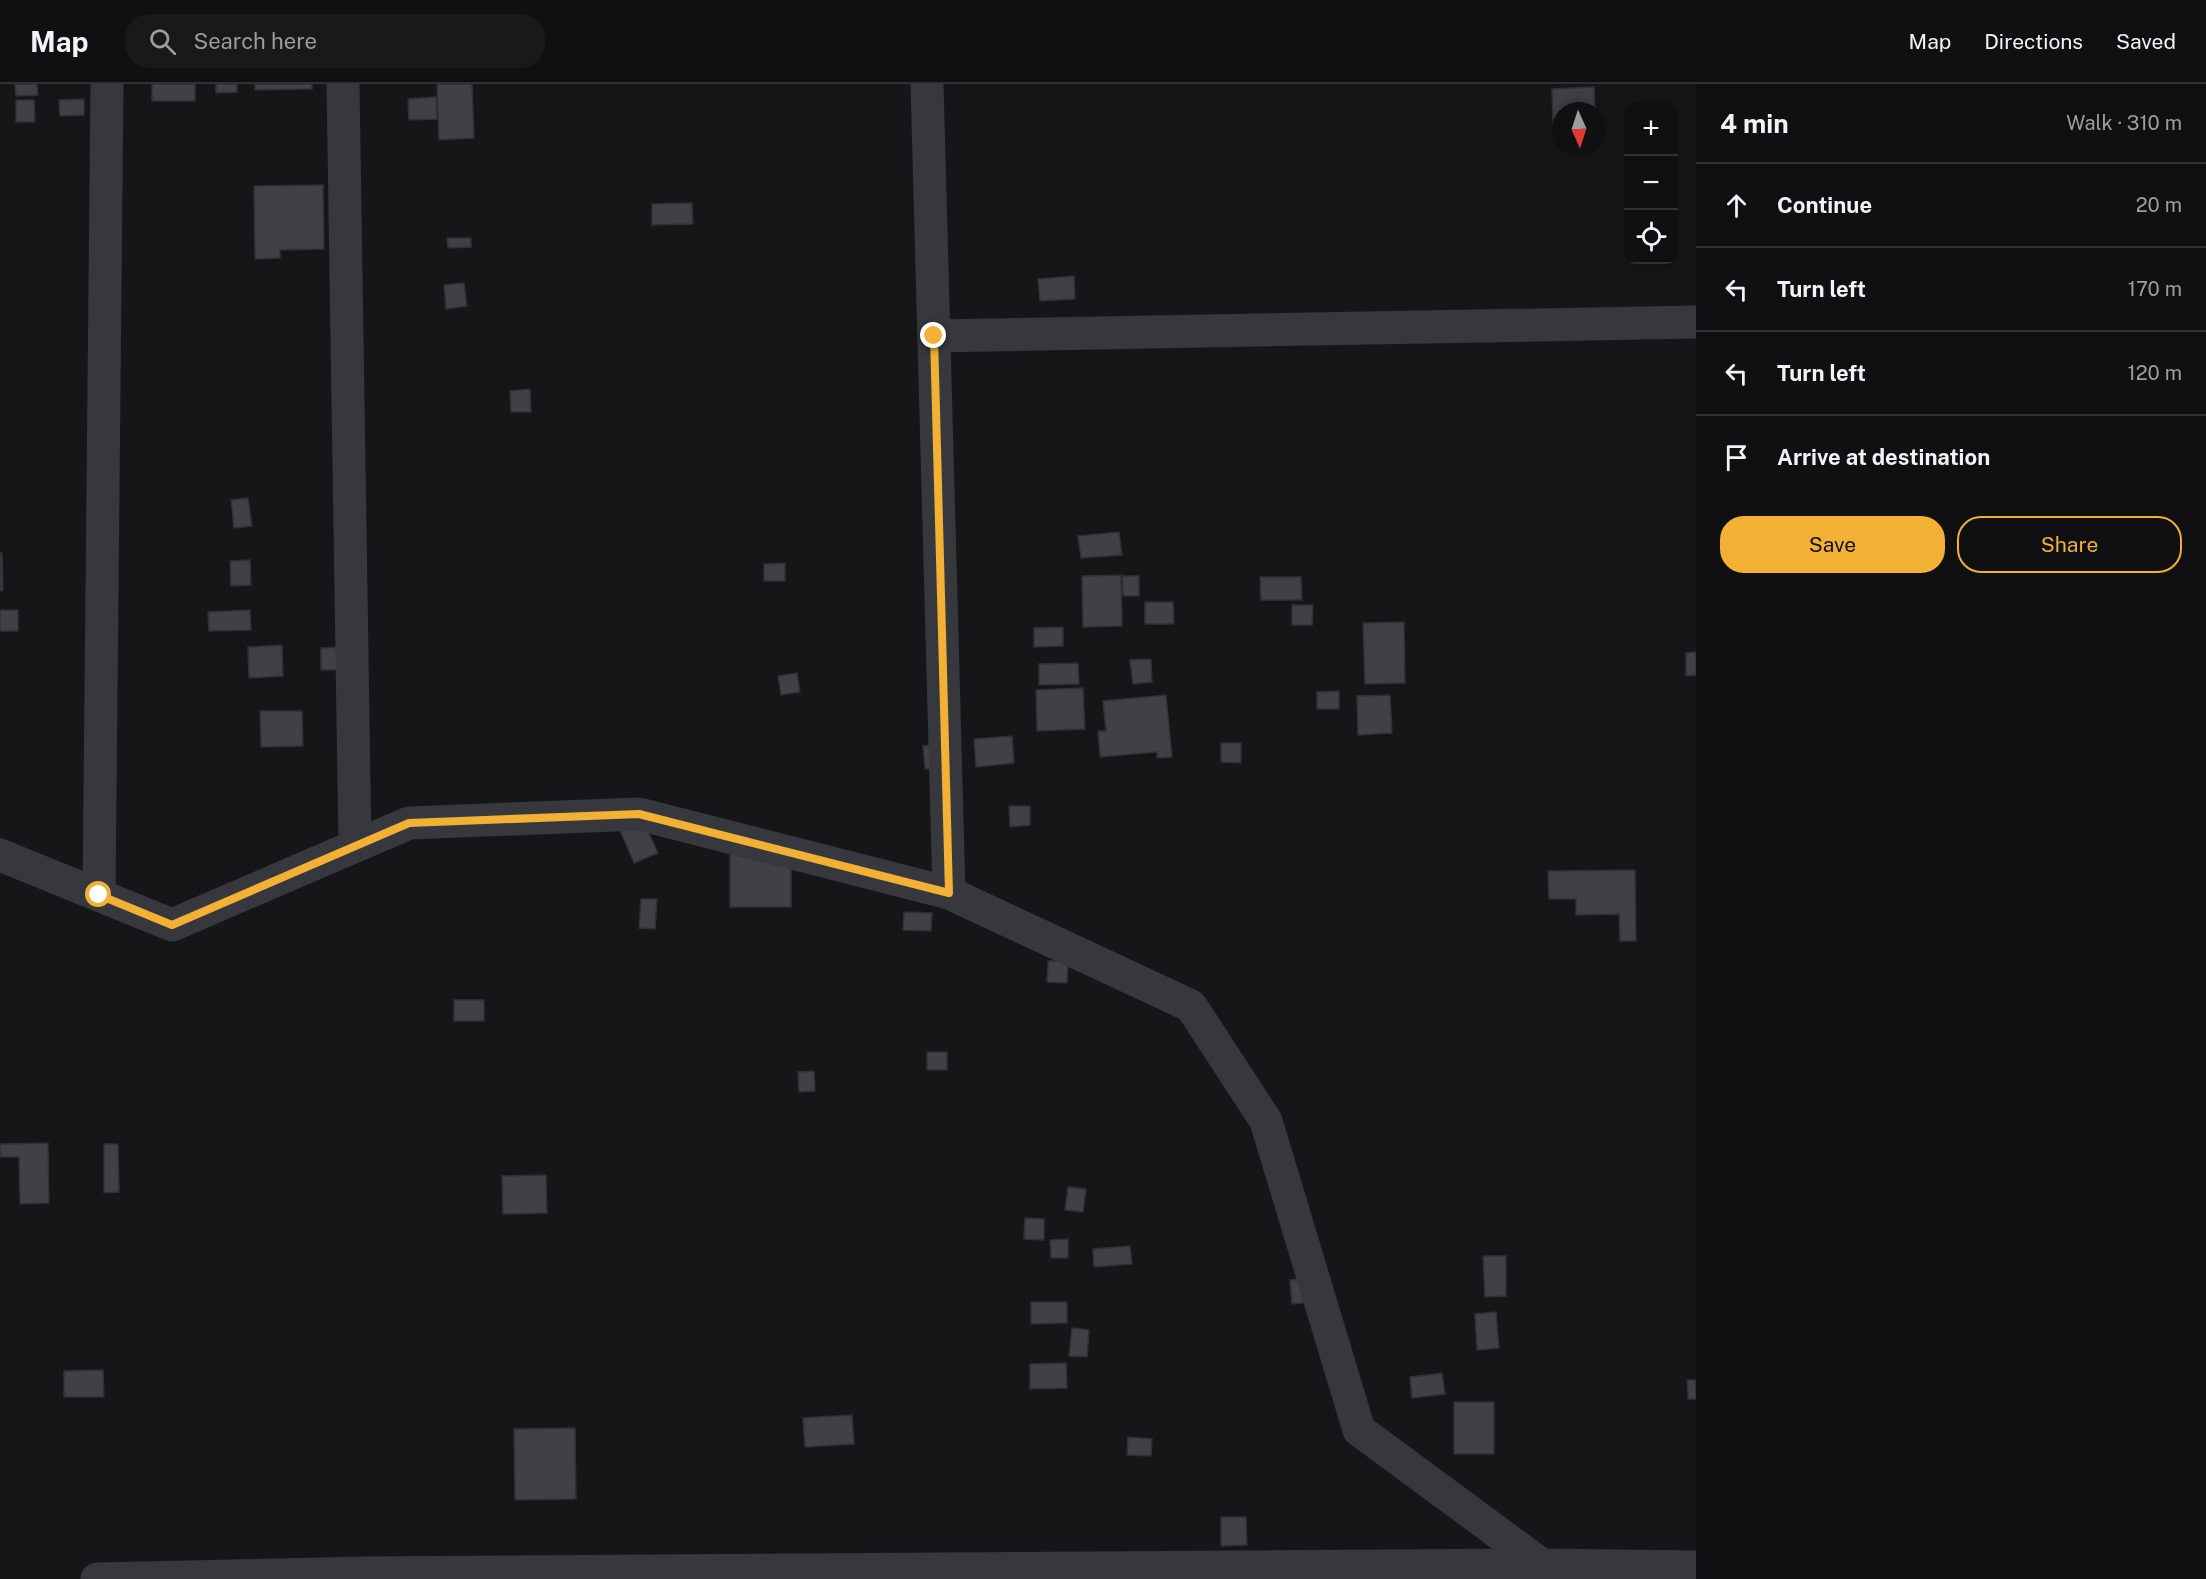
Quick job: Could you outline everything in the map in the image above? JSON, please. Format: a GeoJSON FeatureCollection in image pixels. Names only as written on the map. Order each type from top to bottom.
{"type":"FeatureCollection","features":[{"type":"Feature","properties":{"kind":"street"},"geometry":{"type":"LineString","coordinates":[[99,895],[107,84]]}},
{"type":"Feature","properties":{"kind":"street"},"geometry":{"type":"LineString","coordinates":[[343,84],[355,846]]}},
{"type":"Feature","properties":{"kind":"street"},"geometry":{"type":"LineString","coordinates":[[927,84],[949,893]]}},
{"type":"Feature","properties":{"kind":"street"},"geometry":{"type":"LineString","coordinates":[[934,336],[1696,322]]}},
{"type":"Feature","properties":{"kind":"street"},"geometry":{"type":"LineString","coordinates":[[0,855],[172,925],[409,823],[639,814],[949,893],[1191,1006],[1266,1121],[1359,1430],[1553,1572]]}},
{"type":"Feature","properties":{"kind":"street"},"geometry":{"type":"LineString","coordinates":[[97,1579],[362,1573],[1181,1574],[1553,1572],[1696,1567]]}},
{"type":"Feature","properties":{"kind":"building"},"geometry":{"type":"Polygon","coordinates":[[[15,84],[37,84],[38,95],[16,96],[15,84]]]}},
{"type":"Feature","properties":{"kind":"building"},"geometry":{"type":"Polygon","coordinates":[[[152,84],[195,84],[195,101],[152,101],[152,84]]]}},
{"type":"Feature","properties":{"kind":"building"},"geometry":{"type":"Polygon","coordinates":[[[216,84],[237,84],[237,92],[216,93],[216,84]]]}},
{"type":"Feature","properties":{"kind":"building"},"geometry":{"type":"Polygon","coordinates":[[[255,84],[312,84],[312,89],[255,90],[255,84]]]}},
{"type":"Feature","properties":{"kind":"building"},"geometry":{"type":"Polygon","coordinates":[[[437,84],[472,84],[474,138],[439,140],[437,84]]]}},
{"type":"Feature","properties":{"kind":"building"},"geometry":{"type":"Polygon","coordinates":[[[1594,87],[1595,102],[1552,102],[1552,89],[1594,87]]]}},
{"type":"Feature","properties":{"kind":"building"},"geometry":{"type":"Polygon","coordinates":[[[436,97],[437,119],[409,120],[408,99],[436,97]]]}},
{"type":"Feature","properties":{"kind":"building"},"geometry":{"type":"Polygon","coordinates":[[[84,99],[84,115],[60,116],[59,100],[84,99]]]}},
{"type":"Feature","properties":{"kind":"building"},"geometry":{"type":"Polygon","coordinates":[[[16,100],[34,100],[35,122],[16,122],[16,100]]]}},
{"type":"Feature","properties":{"kind":"building"},"geometry":{"type":"Polygon","coordinates":[[[323,185],[324,249],[280,250],[280,258],[255,259],[254,186],[323,185]]]}},
{"type":"Feature","properties":{"kind":"building"},"geometry":{"type":"Polygon","coordinates":[[[692,203],[693,224],[652,225],[652,204],[692,203]]]}},
{"type":"Feature","properties":{"kind":"building"},"geometry":{"type":"Polygon","coordinates":[[[447,238],[471,238],[471,247],[448,248],[447,238]]]}},
{"type":"Feature","properties":{"kind":"building"},"geometry":{"type":"Polygon","coordinates":[[[1074,276],[1075,299],[1040,301],[1038,279],[1074,276]]]}},
{"type":"Feature","properties":{"kind":"building"},"geometry":{"type":"Polygon","coordinates":[[[464,283],[467,306],[446,309],[444,285],[464,283]]]}},
{"type":"Feature","properties":{"kind":"building"},"geometry":{"type":"Polygon","coordinates":[[[530,389],[531,412],[511,412],[510,391],[530,389]]]}},
{"type":"Feature","properties":{"kind":"building"},"geometry":{"type":"Polygon","coordinates":[[[248,498],[252,526],[234,528],[231,500],[248,498]]]}},
{"type":"Feature","properties":{"kind":"building"},"geometry":{"type":"Polygon","coordinates":[[[1119,532],[1122,555],[1081,558],[1078,536],[1119,532]]]}},
{"type":"Feature","properties":{"kind":"building"},"geometry":{"type":"Polygon","coordinates":[[[0,553],[2,553],[3,590],[0,591],[0,553]]]}},
{"type":"Feature","properties":{"kind":"building"},"geometry":{"type":"Polygon","coordinates":[[[250,560],[251,585],[231,586],[230,561],[250,560]]]}},
{"type":"Feature","properties":{"kind":"building"},"geometry":{"type":"Polygon","coordinates":[[[785,563],[785,581],[764,581],[764,564],[785,563]]]}},
{"type":"Feature","properties":{"kind":"building"},"geometry":{"type":"Polygon","coordinates":[[[1121,575],[1122,626],[1083,627],[1082,576],[1121,575]]]}},
{"type":"Feature","properties":{"kind":"building"},"geometry":{"type":"Polygon","coordinates":[[[1122,576],[1139,576],[1139,596],[1123,596],[1122,576]]]}},
{"type":"Feature","properties":{"kind":"building"},"geometry":{"type":"Polygon","coordinates":[[[1260,577],[1301,577],[1302,600],[1261,600],[1260,577]]]}},
{"type":"Feature","properties":{"kind":"building"},"geometry":{"type":"Polygon","coordinates":[[[1145,602],[1173,602],[1174,624],[1145,624],[1145,602]]]}},
{"type":"Feature","properties":{"kind":"building"},"geometry":{"type":"Polygon","coordinates":[[[1292,605],[1313,605],[1312,625],[1292,625],[1292,605]]]}},
{"type":"Feature","properties":{"kind":"building"},"geometry":{"type":"Polygon","coordinates":[[[0,610],[18,610],[18,631],[0,631],[0,610]]]}},
{"type":"Feature","properties":{"kind":"building"},"geometry":{"type":"Polygon","coordinates":[[[250,610],[251,630],[209,631],[208,612],[250,610]]]}},
{"type":"Feature","properties":{"kind":"building"},"geometry":{"type":"Polygon","coordinates":[[[1404,622],[1405,683],[1365,684],[1363,623],[1404,622]]]}},
{"type":"Feature","properties":{"kind":"building"},"geometry":{"type":"Polygon","coordinates":[[[1063,627],[1063,646],[1034,647],[1034,628],[1063,627]]]}},
{"type":"Feature","properties":{"kind":"building"},"geometry":{"type":"Polygon","coordinates":[[[282,645],[283,676],[249,678],[248,647],[282,645]]]}},
{"type":"Feature","properties":{"kind":"building"},"geometry":{"type":"Polygon","coordinates":[[[342,647],[343,670],[321,670],[321,648],[342,647]]]}},
{"type":"Feature","properties":{"kind":"building"},"geometry":{"type":"Polygon","coordinates":[[[1696,652],[1696,675],[1686,676],[1686,653],[1696,652]]]}},
{"type":"Feature","properties":{"kind":"building"},"geometry":{"type":"Polygon","coordinates":[[[1151,659],[1152,682],[1133,684],[1130,660],[1151,659]]]}},
{"type":"Feature","properties":{"kind":"building"},"geometry":{"type":"Polygon","coordinates":[[[1078,663],[1079,684],[1039,685],[1039,664],[1078,663]]]}},
{"type":"Feature","properties":{"kind":"building"},"geometry":{"type":"Polygon","coordinates":[[[797,673],[800,692],[781,695],[778,676],[797,673]]]}},
{"type":"Feature","properties":{"kind":"building"},"geometry":{"type":"Polygon","coordinates":[[[1083,688],[1085,729],[1037,731],[1036,690],[1083,688]]]}},
{"type":"Feature","properties":{"kind":"building"},"geometry":{"type":"Polygon","coordinates":[[[1339,691],[1339,709],[1317,709],[1317,692],[1339,691]]]}},
{"type":"Feature","properties":{"kind":"building"},"geometry":{"type":"Polygon","coordinates":[[[1166,695],[1172,757],[1157,758],[1157,752],[1100,757],[1098,731],[1106,731],[1103,701],[1166,695]]]}},
{"type":"Feature","properties":{"kind":"building"},"geometry":{"type":"Polygon","coordinates":[[[1390,695],[1392,733],[1358,735],[1357,696],[1390,695]]]}},
{"type":"Feature","properties":{"kind":"building"},"geometry":{"type":"Polygon","coordinates":[[[260,711],[302,711],[303,746],[261,747],[260,711]]]}},
{"type":"Feature","properties":{"kind":"building"},"geometry":{"type":"Polygon","coordinates":[[[1012,736],[1014,763],[976,767],[974,739],[1012,736]]]}},
{"type":"Feature","properties":{"kind":"building"},"geometry":{"type":"Polygon","coordinates":[[[1221,743],[1241,743],[1241,763],[1221,762],[1221,743]]]}},
{"type":"Feature","properties":{"kind":"building"},"geometry":{"type":"Polygon","coordinates":[[[948,744],[950,767],[925,769],[923,746],[948,744]]]}},
{"type":"Feature","properties":{"kind":"building"},"geometry":{"type":"Polygon","coordinates":[[[1009,806],[1030,806],[1030,825],[1010,827],[1009,806]]]}},
{"type":"Feature","properties":{"kind":"building"},"geometry":{"type":"Polygon","coordinates":[[[642,818],[658,853],[634,863],[619,828],[642,818]]]}},
{"type":"Feature","properties":{"kind":"building"},"geometry":{"type":"Polygon","coordinates":[[[730,837],[791,837],[791,907],[730,907],[730,837]]]}},
{"type":"Feature","properties":{"kind":"building"},"geometry":{"type":"Polygon","coordinates":[[[1635,870],[1636,941],[1620,941],[1619,914],[1576,915],[1576,899],[1549,899],[1548,871],[1635,870]]]}},
{"type":"Feature","properties":{"kind":"building"},"geometry":{"type":"Polygon","coordinates":[[[641,899],[657,899],[655,929],[639,928],[641,899]]]}},
{"type":"Feature","properties":{"kind":"building"},"geometry":{"type":"Polygon","coordinates":[[[904,912],[932,913],[931,931],[903,930],[904,912]]]}},
{"type":"Feature","properties":{"kind":"building"},"geometry":{"type":"Polygon","coordinates":[[[1048,961],[1068,961],[1067,983],[1047,982],[1048,961]]]}},
{"type":"Feature","properties":{"kind":"building"},"geometry":{"type":"Polygon","coordinates":[[[454,1000],[484,1000],[484,1021],[454,1021],[454,1000]]]}},
{"type":"Feature","properties":{"kind":"building"},"geometry":{"type":"Polygon","coordinates":[[[927,1052],[947,1052],[947,1070],[927,1070],[927,1052]]]}},
{"type":"Feature","properties":{"kind":"building"},"geometry":{"type":"Polygon","coordinates":[[[814,1071],[815,1091],[799,1092],[798,1072],[814,1071]]]}},
{"type":"Feature","properties":{"kind":"building"},"geometry":{"type":"Polygon","coordinates":[[[48,1143],[49,1203],[20,1204],[19,1157],[0,1157],[0,1144],[48,1143]]]}},
{"type":"Feature","properties":{"kind":"building"},"geometry":{"type":"Polygon","coordinates":[[[104,1144],[118,1144],[119,1192],[104,1193],[104,1144]]]}},
{"type":"Feature","properties":{"kind":"building"},"geometry":{"type":"Polygon","coordinates":[[[546,1175],[547,1213],[503,1214],[502,1176],[546,1175]]]}},
{"type":"Feature","properties":{"kind":"building"},"geometry":{"type":"Polygon","coordinates":[[[1068,1187],[1086,1189],[1083,1212],[1065,1210],[1068,1187]]]}},
{"type":"Feature","properties":{"kind":"building"},"geometry":{"type":"Polygon","coordinates":[[[1025,1218],[1044,1219],[1044,1240],[1024,1239],[1025,1218]]]}},
{"type":"Feature","properties":{"kind":"building"},"geometry":{"type":"Polygon","coordinates":[[[1068,1239],[1068,1258],[1051,1258],[1050,1240],[1068,1239]]]}},
{"type":"Feature","properties":{"kind":"building"},"geometry":{"type":"Polygon","coordinates":[[[1130,1246],[1132,1264],[1094,1267],[1093,1249],[1130,1246]]]}},
{"type":"Feature","properties":{"kind":"building"},"geometry":{"type":"Polygon","coordinates":[[[1483,1256],[1506,1256],[1506,1296],[1485,1297],[1483,1256]]]}},
{"type":"Feature","properties":{"kind":"building"},"geometry":{"type":"Polygon","coordinates":[[[1309,1279],[1312,1302],[1292,1304],[1290,1280],[1309,1279]]]}},
{"type":"Feature","properties":{"kind":"building"},"geometry":{"type":"Polygon","coordinates":[[[1031,1302],[1067,1302],[1067,1323],[1031,1324],[1031,1302]]]}},
{"type":"Feature","properties":{"kind":"building"},"geometry":{"type":"Polygon","coordinates":[[[1496,1312],[1499,1348],[1477,1350],[1475,1314],[1496,1312]]]}},
{"type":"Feature","properties":{"kind":"building"},"geometry":{"type":"Polygon","coordinates":[[[1072,1328],[1089,1330],[1087,1357],[1069,1356],[1072,1328]]]}},
{"type":"Feature","properties":{"kind":"building"},"geometry":{"type":"Polygon","coordinates":[[[1066,1363],[1067,1388],[1030,1389],[1030,1364],[1066,1363]]]}},
{"type":"Feature","properties":{"kind":"building"},"geometry":{"type":"Polygon","coordinates":[[[103,1370],[104,1397],[64,1397],[64,1371],[103,1370]]]}},
{"type":"Feature","properties":{"kind":"building"},"geometry":{"type":"Polygon","coordinates":[[[1442,1373],[1445,1394],[1412,1398],[1410,1377],[1442,1373]]]}},
{"type":"Feature","properties":{"kind":"building"},"geometry":{"type":"Polygon","coordinates":[[[1687,1380],[1696,1380],[1696,1399],[1688,1399],[1687,1380]]]}},
{"type":"Feature","properties":{"kind":"building"},"geometry":{"type":"Polygon","coordinates":[[[1454,1402],[1494,1402],[1494,1454],[1454,1454],[1454,1402]]]}},
{"type":"Feature","properties":{"kind":"building"},"geometry":{"type":"Polygon","coordinates":[[[852,1415],[854,1444],[805,1447],[803,1418],[852,1415]]]}},
{"type":"Feature","properties":{"kind":"building"},"geometry":{"type":"Polygon","coordinates":[[[575,1428],[576,1499],[515,1500],[514,1429],[575,1428]]]}},
{"type":"Feature","properties":{"kind":"building"},"geometry":{"type":"Polygon","coordinates":[[[1128,1437],[1152,1439],[1151,1456],[1127,1455],[1128,1437]]]}},
{"type":"Feature","properties":{"kind":"building"},"geometry":{"type":"Polygon","coordinates":[[[1221,1517],[1246,1517],[1247,1545],[1221,1546],[1221,1517]]]}},
{"type":"Feature","properties":{"kind":"route"},"geometry":{"type":"LineString","coordinates":[[99,895],[172,925],[409,823],[639,814],[949,893],[934,336]]}}]}
